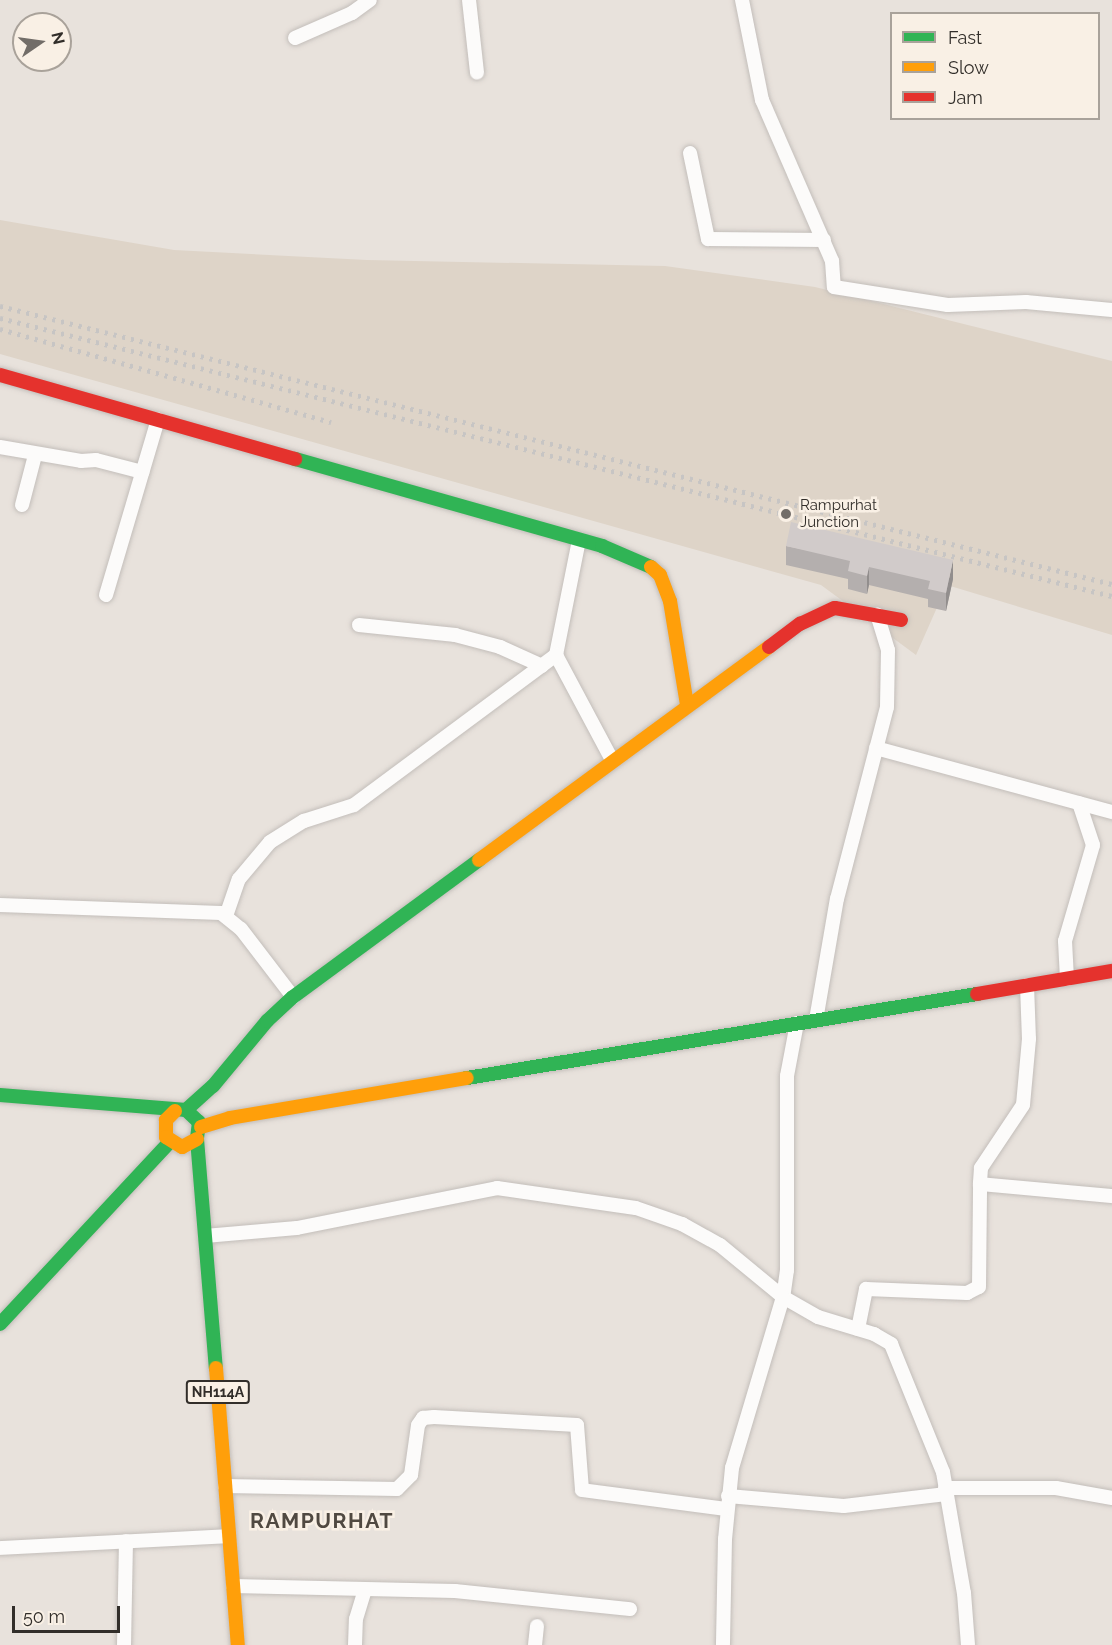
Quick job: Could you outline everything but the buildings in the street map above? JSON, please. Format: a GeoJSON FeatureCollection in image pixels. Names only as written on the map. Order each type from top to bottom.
{"type":"FeatureCollection","features":[{"type":"Feature","properties":{"kind":"main road"},"geometry":{"type":"LineString","coordinates":[[0,375],[579,540],[640,560],[660,575],[670,601],[687,705]]}},
{"type":"Feature","properties":{"kind":"main road"},"geometry":{"type":"LineString","coordinates":[[170,1142],[164,1125],[213,1086],[267,1021],[292,997],[687,705],[815,615],[835,608],[901,620]]}},
{"type":"Feature","properties":{"kind":"main road"},"geometry":{"type":"LineString","coordinates":[[170,1142],[188,1146],[199,1133],[230,1118],[1112,971]]}},
{"type":"Feature","properties":{"kind":"main road"},"geometry":{"type":"LineString","coordinates":[[0,1095],[181,1111],[196,1116],[199,1133]]}},
{"type":"Feature","properties":{"kind":"main road","name":"NH114A"},"geometry":{"type":"LineString","coordinates":[[199,1133],[238,1645]]}},
{"type":"Feature","properties":{"kind":"main road"},"geometry":{"type":"LineString","coordinates":[[0,1324],[170,1142]]}},
{"type":"Feature","properties":{"kind":"street"},"geometry":{"type":"LineString","coordinates":[[295,38],[352,13],[370,0]]}},
{"type":"Feature","properties":{"kind":"street"},"geometry":{"type":"LineString","coordinates":[[470,0],[477,73]]}},
{"type":"Feature","properties":{"kind":"street"},"geometry":{"type":"LineString","coordinates":[[742,0],[762,100],[824,240],[832,261],[834,287],[948,305],[1026,302],[1112,310]]}},
{"type":"Feature","properties":{"kind":"street"},"geometry":{"type":"LineString","coordinates":[[690,153],[708,239],[824,240]]}},
{"type":"Feature","properties":{"kind":"street"},"geometry":{"type":"LineString","coordinates":[[106,595],[158,420]]}},
{"type":"Feature","properties":{"kind":"street"},"geometry":{"type":"LineString","coordinates":[[0,447],[35,455],[96,460],[142,472]]}},
{"type":"Feature","properties":{"kind":"street"},"geometry":{"type":"LineString","coordinates":[[22,505],[35,455]]}},
{"type":"Feature","properties":{"kind":"street"},"geometry":{"type":"LineString","coordinates":[[579,540],[556,655],[612,760]]}},
{"type":"Feature","properties":{"kind":"street"},"geometry":{"type":"LineString","coordinates":[[816,1020],[837,899],[891,685],[888,650],[877,615]]}},
{"type":"Feature","properties":{"kind":"street"},"geometry":{"type":"LineString","coordinates":[[359,625],[455,635],[500,647],[542,666]]}},
{"type":"Feature","properties":{"kind":"street"},"geometry":{"type":"LineString","coordinates":[[226,916],[239,879],[270,842],[304,821],[354,805],[556,655]]}},
{"type":"Feature","properties":{"kind":"street"},"geometry":{"type":"LineString","coordinates":[[876,748],[1112,812]]}},
{"type":"Feature","properties":{"kind":"street"},"geometry":{"type":"LineString","coordinates":[[1067,979],[1065,941],[1093,845],[1079,803]]}},
{"type":"Feature","properties":{"kind":"street"},"geometry":{"type":"LineString","coordinates":[[0,905],[208,910],[226,916],[292,997]]}},
{"type":"Feature","properties":{"kind":"street"},"geometry":{"type":"LineString","coordinates":[[858,1329],[866,1290],[967,1293],[979,1287],[980,1184],[984,1163],[1023,1105],[1029,1040],[1027,985]]}},
{"type":"Feature","properties":{"kind":"street"},"geometry":{"type":"LineString","coordinates":[[723,1645],[728,1503],[737,1446],[783,1297],[787,1270],[787,1076],[797,1023]]}},
{"type":"Feature","properties":{"kind":"street"},"geometry":{"type":"LineString","coordinates":[[980,1184],[1112,1196]]}},
{"type":"Feature","properties":{"kind":"street"},"geometry":{"type":"LineString","coordinates":[[206,1236],[297,1228],[497,1188],[615,1204],[682,1224],[720,1245],[783,1297],[818,1317],[858,1329],[891,1344],[946,1491],[964,1593],[968,1645]]}},
{"type":"Feature","properties":{"kind":"street"},"geometry":{"type":"LineString","coordinates":[[225,1486],[397,1489],[411,1475],[418,1425],[423,1418],[434,1417],[578,1425],[582,1490],[728,1503],[844,1506],[946,1491],[1056,1488],[1112,1498]]}},
{"type":"Feature","properties":{"kind":"street"},"geometry":{"type":"LineString","coordinates":[[0,1548],[229,1536]]}},
{"type":"Feature","properties":{"kind":"street"},"geometry":{"type":"LineString","coordinates":[[124,1645],[126,1541]]}},
{"type":"Feature","properties":{"kind":"street"},"geometry":{"type":"LineString","coordinates":[[233,1586],[310,1586],[364,1592],[455,1591],[630,1609]]}},
{"type":"Feature","properties":{"kind":"street"},"geometry":{"type":"LineString","coordinates":[[356,1645],[356,1619],[364,1592]]}},
{"type":"Feature","properties":{"kind":"street"},"geometry":{"type":"LineString","coordinates":[[535,1645],[537,1626]]}},
{"type":"Feature","properties":{"kind":"shaded area"},"geometry":{"type":"Polygon","coordinates":[[[0,220],[174,250],[367,260],[665,266],[815,287],[1112,361],[1112,635],[947,585],[916,655],[821,585],[0,354],[0,220]]]}},
{"type":"Feature","properties":{"kind":"railway"},"geometry":{"type":"LineString","coordinates":[[0,306],[1112,584]]}},
{"type":"Feature","properties":{"kind":"railway"},"geometry":{"type":"LineString","coordinates":[[0,318],[1112,596]]}},
{"type":"Feature","properties":{"kind":"railway"},"geometry":{"type":"LineString","coordinates":[[0,329],[331,422]]}},
{"type":"Feature","properties":{"kind":"traffic: fast"},"geometry":{"type":"LineString","coordinates":[[295,459],[602,546],[651,567]]}},
{"type":"Feature","properties":{"kind":"traffic: fast"},"geometry":{"type":"LineString","coordinates":[[186,1110],[213,1086],[267,1021],[293,997],[479,860]]}},
{"type":"Feature","properties":{"kind":"traffic: fast"},"geometry":{"type":"LineString","coordinates":[[467,1078],[977,994]]}},
{"type":"Feature","properties":{"kind":"traffic: fast"},"geometry":{"type":"LineString","coordinates":[[0,1095],[186,1110],[199,1122],[197,1139],[216,1368]]}},
{"type":"Feature","properties":{"kind":"traffic: fast"},"geometry":{"type":"LineString","coordinates":[[0,1324],[170,1142]]}},
{"type":"Feature","properties":{"kind":"traffic: slow"},"geometry":{"type":"LineString","coordinates":[[651,567],[660,575],[670,601],[687,705]]}},
{"type":"Feature","properties":{"kind":"traffic: slow"},"geometry":{"type":"LineString","coordinates":[[479,860],[769,647]]}},
{"type":"Feature","properties":{"kind":"traffic: slow"},"geometry":{"type":"LineString","coordinates":[[201,1127],[230,1118],[467,1078]]}},
{"type":"Feature","properties":{"kind":"traffic: slow"},"geometry":{"type":"LineString","coordinates":[[175,1111],[166,1120],[166,1137],[182,1147],[197,1139]]}},
{"type":"Feature","properties":{"kind":"traffic: slow"},"geometry":{"type":"LineString","coordinates":[[216,1368],[238,1645]]}},
{"type":"Feature","properties":{"kind":"traffic: jam"},"geometry":{"type":"LineString","coordinates":[[0,375],[295,459]]}},
{"type":"Feature","properties":{"kind":"traffic: jam"},"geometry":{"type":"LineString","coordinates":[[769,647],[800,624],[835,608],[901,620]]}},
{"type":"Feature","properties":{"kind":"traffic: jam"},"geometry":{"type":"LineString","coordinates":[[977,994],[1112,971]]}},
{"type":"Feature","properties":{"kind":"place","name":"Rampurhat Junction"},"geometry":{"type":"Point","coordinates":[786,514]}},
{"type":"Feature","properties":{"kind":"district","name":"RAMPURHAT"},"geometry":{"type":"Point","coordinates":[322,1521]}}]}
